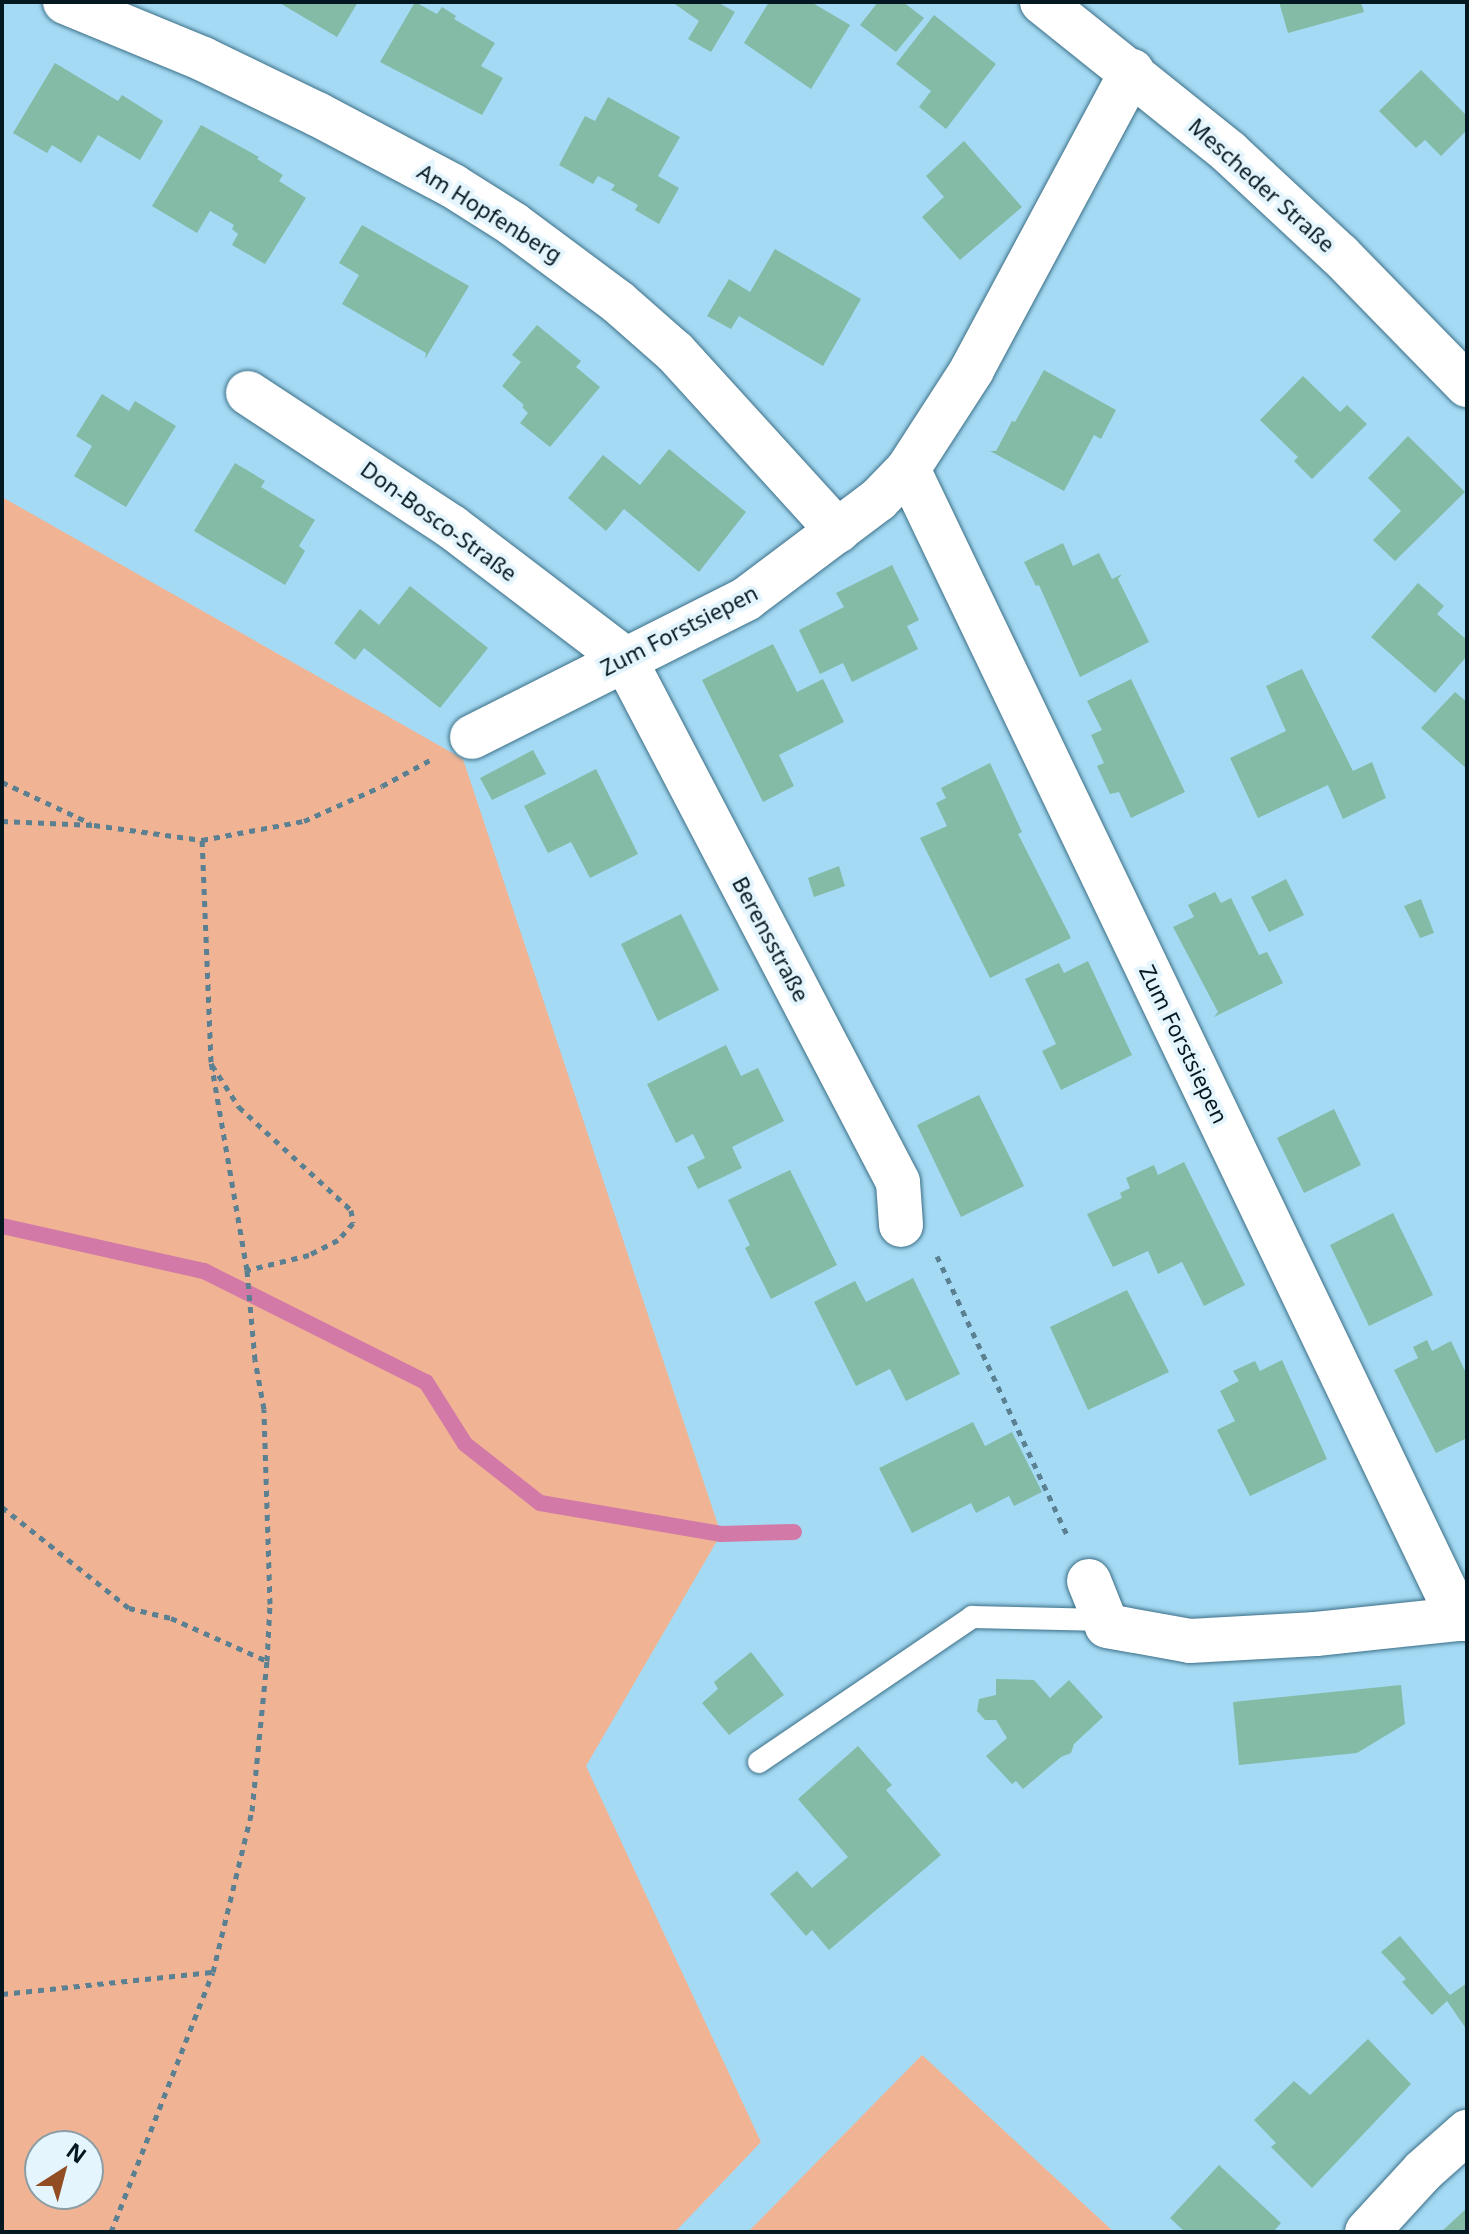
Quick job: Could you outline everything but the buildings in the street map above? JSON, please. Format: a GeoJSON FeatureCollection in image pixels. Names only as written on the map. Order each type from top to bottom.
{"type":"FeatureCollection","features":[{"type":"Feature","properties":{"kind":"street","name":"Am Hopfenberg"},"geometry":{"type":"LineString","coordinates":[[65,2],[203,59],[317,114],[425,171],[513,224],[608,294],[675,352],[838,531]]}},
{"type":"Feature","properties":{"kind":"street","name":"Mescheder Straße"},"geometry":{"type":"LineString","coordinates":[[1059,7],[1229,152],[1340,255],[1467,385]]}},
{"type":"Feature","properties":{"kind":"street","name":"Zum Forstsiepen"},"geometry":{"type":"LineString","coordinates":[[472,737],[746,599],[878,500],[908,469],[972,370],[1132,71]]}},
{"type":"Feature","properties":{"kind":"street","name":"Don-Bosco-Straße"},"geometry":{"type":"LineString","coordinates":[[248,393],[452,527],[624,658]]}},
{"type":"Feature","properties":{"kind":"street","name":"Zum Forstsiepen"},"geometry":{"type":"LineString","coordinates":[[908,469],[1463,1619],[1316,1634],[1190,1641],[1107,1626],[1097,1601]]}},
{"type":"Feature","properties":{"kind":"street","name":"Berensstraße"},"geometry":{"type":"LineString","coordinates":[[624,658],[898,1182],[917,1237]]}},
{"type":"Feature","properties":{"kind":"street"},"geometry":{"type":"LineString","coordinates":[[1367,2232],[1423,2171],[1467,2132]]}},
{"type":"Feature","properties":{"kind":"lane"},"geometry":{"type":"LineString","coordinates":[[759,1762],[972,1617],[1097,1601]]}},
{"type":"Feature","properties":{"kind":"path"},"geometry":{"type":"LineString","coordinates":[[2,821],[94,825],[202,840],[308,819],[382,786],[472,737]]}},
{"type":"Feature","properties":{"kind":"path"},"geometry":{"type":"LineString","coordinates":[[2,782],[94,825]]}},
{"type":"Feature","properties":{"kind":"path"},"geometry":{"type":"LineString","coordinates":[[111,2232],[213,1972],[252,1811],[267,1661],[270,1604],[264,1409],[247,1270],[211,1062],[202,840]]}},
{"type":"Feature","properties":{"kind":"path"},"geometry":{"type":"LineString","coordinates":[[211,1062],[239,1107],[351,1210],[353,1223],[338,1240],[309,1255],[247,1270]]}},
{"type":"Feature","properties":{"kind":"path"},"geometry":{"type":"LineString","coordinates":[[917,1237],[1097,1601]]}},
{"type":"Feature","properties":{"kind":"path"},"geometry":{"type":"LineString","coordinates":[[2,1507],[129,1608],[171,1618],[267,1661]]}},
{"type":"Feature","properties":{"kind":"path"},"geometry":{"type":"LineString","coordinates":[[2,1994],[213,1972]]}},
{"type":"Feature","properties":{"kind":"shaded area"},"geometry":{"type":"Polygon","coordinates":[[[2,497],[463,759],[721,1534],[586,1766],[761,2142],[675,2232],[2,2232],[2,497]]]}},
{"type":"Feature","properties":{"kind":"shaded area"},"geometry":{"type":"Polygon","coordinates":[[[922,2055],[1114,2232],[748,2232],[922,2055]]]}},
{"type":"Feature","properties":{"kind":"waterway"},"geometry":{"type":"LineString","coordinates":[[2,1226],[204,1271],[426,1382],[465,1444],[540,1503],[721,1534],[794,1532]]}}]}
